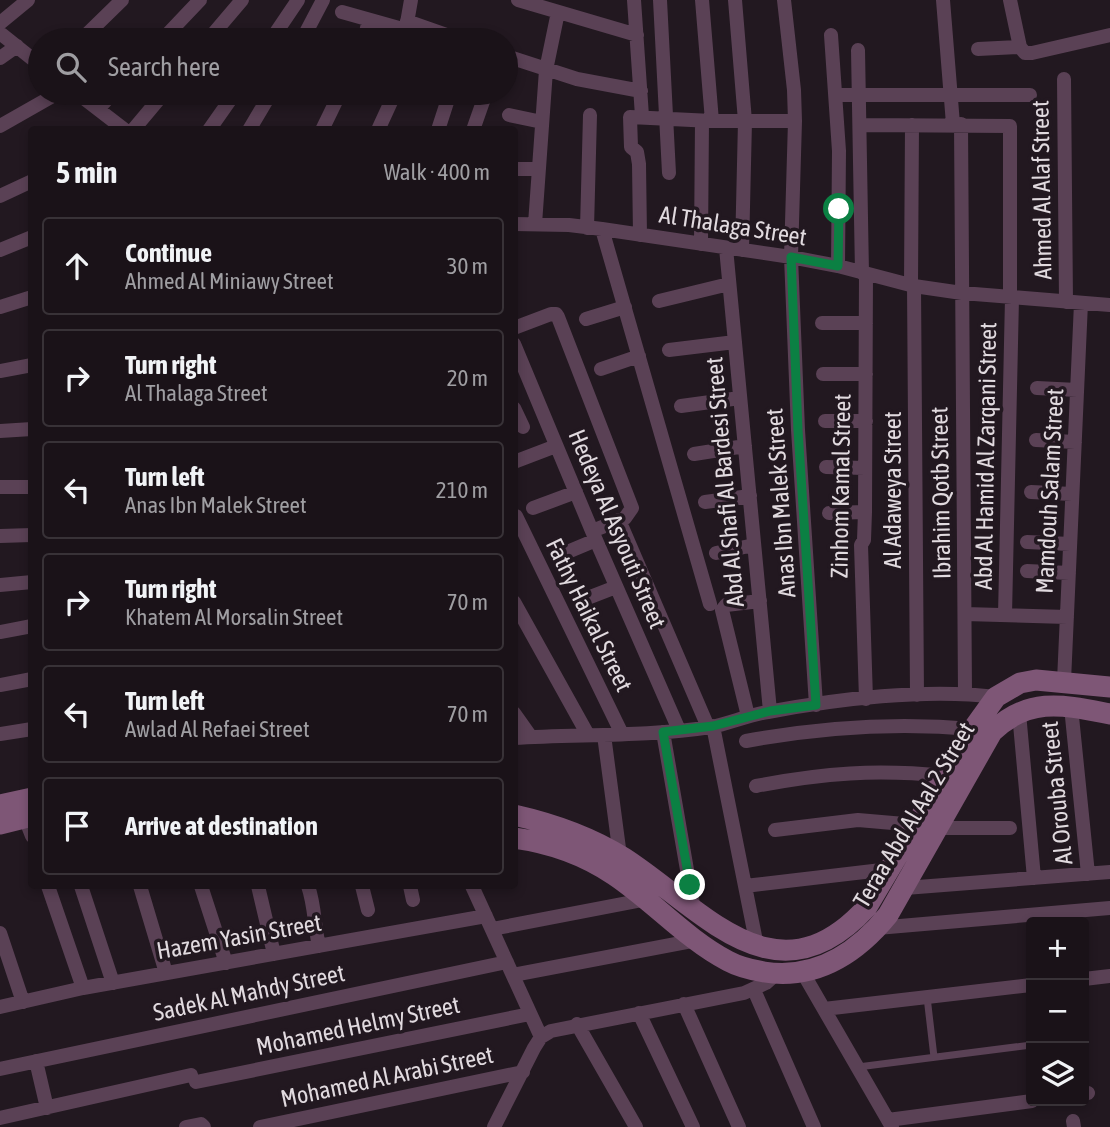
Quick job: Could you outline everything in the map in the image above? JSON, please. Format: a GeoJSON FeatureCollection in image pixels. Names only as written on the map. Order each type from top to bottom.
{"type":"FeatureCollection","features":[{"type":"Feature","properties":{"kind":"street"},"geometry":{"type":"LineString","coordinates":[[0,23],[27,0]]}},
{"type":"Feature","properties":{"kind":"street"},"geometry":{"type":"LineString","coordinates":[[93,28],[122,0]]}},
{"type":"Feature","properties":{"kind":"street"},"geometry":{"type":"LineString","coordinates":[[173,28],[200,0]]}},
{"type":"Feature","properties":{"kind":"street"},"geometry":{"type":"LineString","coordinates":[[218,28],[242,0]]}},
{"type":"Feature","properties":{"kind":"street"},"geometry":{"type":"LineString","coordinates":[[279,28],[298,0]]}},
{"type":"Feature","properties":{"kind":"street"},"geometry":{"type":"LineString","coordinates":[[308,28],[323,0]]}},
{"type":"Feature","properties":{"kind":"street"},"geometry":{"type":"LineString","coordinates":[[406,28],[411,0]]}},
{"type":"Feature","properties":{"kind":"street"},"geometry":{"type":"LineString","coordinates":[[518,0],[559,8],[637,35]]}},
{"type":"Feature","properties":{"kind":"street"},"geometry":{"type":"LineString","coordinates":[[634,0],[642,116]]}},
{"type":"Feature","properties":{"kind":"street"},"geometry":{"type":"LineString","coordinates":[[660,0],[669,173]]}},
{"type":"Feature","properties":{"kind":"street"},"geometry":{"type":"LineString","coordinates":[[701,244],[707,121],[702,0]]}},
{"type":"Feature","properties":{"kind":"street"},"geometry":{"type":"LineString","coordinates":[[735,0],[745,121],[743,250]]}},
{"type":"Feature","properties":{"kind":"street","name":"Anas Ibn Malek Street"},"geometry":{"type":"LineString","coordinates":[[783,0],[795,121],[791,257],[798,430],[816,705]]}},
{"type":"Feature","properties":{"kind":"street","name":"Ibrahim Qotb Street"},"geometry":{"type":"LineString","coordinates":[[943,0],[950,95],[957,124],[962,293],[965,693]]}},
{"type":"Feature","properties":{"kind":"street"},"geometry":{"type":"LineString","coordinates":[[1010,0],[1020,47],[1025,53],[1110,35]]}},
{"type":"Feature","properties":{"kind":"street"},"geometry":{"type":"LineString","coordinates":[[535,224],[545,71],[559,8]]}},
{"type":"Feature","properties":{"kind":"street"},"geometry":{"type":"LineString","coordinates":[[342,12],[396,28]]}},
{"type":"Feature","properties":{"kind":"street"},"geometry":{"type":"LineString","coordinates":[[367,28],[369,20]]}},
{"type":"Feature","properties":{"kind":"street"},"geometry":{"type":"LineString","coordinates":[[0,33],[28,55]]}},
{"type":"Feature","properties":{"kind":"street"},"geometry":{"type":"LineString","coordinates":[[831,35],[836,94],[838,266]]}},
{"type":"Feature","properties":{"kind":"street"},"geometry":{"type":"LineString","coordinates":[[0,58],[17,46]]}},
{"type":"Feature","properties":{"kind":"street"},"geometry":{"type":"LineString","coordinates":[[978,49],[1020,47]]}},
{"type":"Feature","properties":{"kind":"street","name":"Zinhom Kamal Street"},"geometry":{"type":"LineString","coordinates":[[858,50],[866,323],[865,512],[864,540],[861,545],[866,699]]}},
{"type":"Feature","properties":{"kind":"street"},"geometry":{"type":"LineString","coordinates":[[518,61],[545,71],[641,92]]}},
{"type":"Feature","properties":{"kind":"street","name":"Ahmed Al Alaf Street"},"geometry":{"type":"LineString","coordinates":[[1064,79],[1066,302]]}},
{"type":"Feature","properties":{"kind":"street"},"geometry":{"type":"LineString","coordinates":[[836,94],[1030,95]]}},
{"type":"Feature","properties":{"kind":"street"},"geometry":{"type":"LineString","coordinates":[[0,126],[37,105]]}},
{"type":"Feature","properties":{"kind":"street"},"geometry":{"type":"LineString","coordinates":[[93,105],[120,126]]}},
{"type":"Feature","properties":{"kind":"street"},"geometry":{"type":"LineString","coordinates":[[98,109],[102,105]]}},
{"type":"Feature","properties":{"kind":"street"},"geometry":{"type":"LineString","coordinates":[[136,126],[154,105]]}},
{"type":"Feature","properties":{"kind":"street"},"geometry":{"type":"LineString","coordinates":[[212,126],[227,105]]}},
{"type":"Feature","properties":{"kind":"street"},"geometry":{"type":"LineString","coordinates":[[251,126],[264,105]]}},
{"type":"Feature","properties":{"kind":"street"},"geometry":{"type":"LineString","coordinates":[[324,126],[334,105]]}},
{"type":"Feature","properties":{"kind":"street"},"geometry":{"type":"LineString","coordinates":[[380,126],[389,105]]}},
{"type":"Feature","properties":{"kind":"street"},"geometry":{"type":"LineString","coordinates":[[439,126],[446,105]]}},
{"type":"Feature","properties":{"kind":"street"},"geometry":{"type":"LineString","coordinates":[[474,126],[482,105]]}},
{"type":"Feature","properties":{"kind":"street"},"geometry":{"type":"LineString","coordinates":[[509,115],[542,122]]}},
{"type":"Feature","properties":{"kind":"street"},"geometry":{"type":"LineString","coordinates":[[590,115],[595,228],[625,307],[710,604]]}},
{"type":"Feature","properties":{"kind":"street"},"geometry":{"type":"LineString","coordinates":[[640,235],[639,164],[637,152],[631,146],[631,116],[707,121],[795,121]]}},
{"type":"Feature","properties":{"kind":"street"},"geometry":{"type":"LineString","coordinates":[[861,125],[957,124]]}},
{"type":"Feature","properties":{"kind":"street","name":"Abd Al Hamid Al Zarqani Street"},"geometry":{"type":"LineString","coordinates":[[957,124],[1008,124],[1011,128],[1005,615]]}},
{"type":"Feature","properties":{"kind":"street","name":"Al Adaweya Street"},"geometry":{"type":"LineString","coordinates":[[912,125],[917,695]]}},
{"type":"Feature","properties":{"kind":"street"},"geometry":{"type":"LineString","coordinates":[[518,169],[539,169]]}},
{"type":"Feature","properties":{"kind":"street"},"geometry":{"type":"LineString","coordinates":[[0,196],[28,183]]}},
{"type":"Feature","properties":{"kind":"street","name":"Al Thalaga Street"},"geometry":{"type":"LineString","coordinates":[[518,224],[595,228],[791,257],[838,266],[913,286],[962,293],[1110,305]]}},
{"type":"Feature","properties":{"kind":"street"},"geometry":{"type":"LineString","coordinates":[[0,250],[28,239]]}},
{"type":"Feature","properties":{"kind":"street","name":"Abd Al Shafi Al Bardesi Street"},"geometry":{"type":"LineString","coordinates":[[726,248],[770,711]]}},
{"type":"Feature","properties":{"kind":"street"},"geometry":{"type":"LineString","coordinates":[[659,301],[730,284]]}},
{"type":"Feature","properties":{"kind":"street"},"geometry":{"type":"LineString","coordinates":[[0,307],[28,290]]}},
{"type":"Feature","properties":{"kind":"street","name":"Mamdouh Salam Street"},"geometry":{"type":"LineString","coordinates":[[1056,680],[1067,617],[1081,303]]}},
{"type":"Feature","properties":{"kind":"street"},"geometry":{"type":"LineString","coordinates":[[586,319],[625,307]]}},
{"type":"Feature","properties":{"kind":"street"},"geometry":{"type":"LineString","coordinates":[[518,326],[551,314],[558,317],[632,508],[629,515],[565,553]]}},
{"type":"Feature","properties":{"kind":"street"},"geometry":{"type":"LineString","coordinates":[[822,323],[866,323]]}},
{"type":"Feature","properties":{"kind":"street"},"geometry":{"type":"LineString","coordinates":[[669,350],[735,342]]}},
{"type":"Feature","properties":{"kind":"street","name":"Hedeya Al Asyouti Street"},"geometry":{"type":"LineString","coordinates":[[518,354],[679,730]]}},
{"type":"Feature","properties":{"kind":"street"},"geometry":{"type":"LineString","coordinates":[[601,369],[639,356]]}},
{"type":"Feature","properties":{"kind":"street"},"geometry":{"type":"LineString","coordinates":[[0,371],[28,366]]}},
{"type":"Feature","properties":{"kind":"street"},"geometry":{"type":"LineString","coordinates":[[823,374],[866,374]]}},
{"type":"Feature","properties":{"kind":"street"},"geometry":{"type":"LineString","coordinates":[[1037,388],[1077,390]]}},
{"type":"Feature","properties":{"kind":"street"},"geometry":{"type":"LineString","coordinates":[[681,406],[740,398]]}},
{"type":"Feature","properties":{"kind":"street"},"geometry":{"type":"LineString","coordinates":[[518,416],[523,427]]}},
{"type":"Feature","properties":{"kind":"street"},"geometry":{"type":"LineString","coordinates":[[825,421],[866,421]]}},
{"type":"Feature","properties":{"kind":"street"},"geometry":{"type":"LineString","coordinates":[[0,431],[28,429]]}},
{"type":"Feature","properties":{"kind":"street"},"geometry":{"type":"LineString","coordinates":[[1035,440],[1075,442]]}},
{"type":"Feature","properties":{"kind":"street"},"geometry":{"type":"LineString","coordinates":[[518,460],[556,446]]}},
{"type":"Feature","properties":{"kind":"street"},"geometry":{"type":"LineString","coordinates":[[694,454],[745,446]]}},
{"type":"Feature","properties":{"kind":"street"},"geometry":{"type":"LineString","coordinates":[[826,467],[865,467]]}},
{"type":"Feature","properties":{"kind":"street"},"geometry":{"type":"LineString","coordinates":[[0,488],[28,487]]}},
{"type":"Feature","properties":{"kind":"street"},"geometry":{"type":"LineString","coordinates":[[533,508],[576,492]]}},
{"type":"Feature","properties":{"kind":"street"},"geometry":{"type":"LineString","coordinates":[[1031,492],[1072,494]]}},
{"type":"Feature","properties":{"kind":"street"},"geometry":{"type":"LineString","coordinates":[[705,502],[750,496]]}},
{"type":"Feature","properties":{"kind":"street"},"geometry":{"type":"LineString","coordinates":[[829,513],[865,512]]}},
{"type":"Feature","properties":{"kind":"street","name":"Fathy Haikal Street"},"geometry":{"type":"LineString","coordinates":[[518,520],[622,734]]}},
{"type":"Feature","properties":{"kind":"street"},"geometry":{"type":"LineString","coordinates":[[619,520],[711,727],[745,886],[750,944],[738,965]]}},
{"type":"Feature","properties":{"kind":"street"},"geometry":{"type":"LineString","coordinates":[[0,537],[28,535]]}},
{"type":"Feature","properties":{"kind":"street"},"geometry":{"type":"LineString","coordinates":[[1027,542],[1070,544]]}},
{"type":"Feature","properties":{"kind":"street"},"geometry":{"type":"LineString","coordinates":[[716,552],[754,545]]}},
{"type":"Feature","properties":{"kind":"street"},"geometry":{"type":"LineString","coordinates":[[1027,571],[1069,573]]}},
{"type":"Feature","properties":{"kind":"street"},"geometry":{"type":"LineString","coordinates":[[0,585],[28,582]]}},
{"type":"Feature","properties":{"kind":"street"},"geometry":{"type":"LineString","coordinates":[[585,599],[617,587]]}},
{"type":"Feature","properties":{"kind":"street"},"geometry":{"type":"LineString","coordinates":[[748,716],[722,610],[726,605],[760,601]]}},
{"type":"Feature","properties":{"kind":"street"},"geometry":{"type":"LineString","coordinates":[[518,609],[588,735]]}},
{"type":"Feature","properties":{"kind":"street"},"geometry":{"type":"LineString","coordinates":[[965,614],[1067,617]]}},
{"type":"Feature","properties":{"kind":"street"},"geometry":{"type":"LineString","coordinates":[[0,632],[28,627]]}},
{"type":"Feature","properties":{"kind":"street"},"geometry":{"type":"LineString","coordinates":[[0,685],[28,680]]}},
{"type":"Feature","properties":{"kind":"street"},"geometry":{"type":"LineString","coordinates":[[518,738],[663,732],[711,727],[770,711],[866,699],[965,693],[996,697],[1020,683],[1056,680],[1110,687]]}},
{"type":"Feature","properties":{"kind":"street"},"geometry":{"type":"LineString","coordinates":[[1048,705],[1056,680]]}},
{"type":"Feature","properties":{"kind":"street","name":"Teraa Abd Al Aal 2 Street"},"geometry":{"type":"LineString","coordinates":[[518,839],[616,865],[694,910],[719,929],[750,944],[777,949],[818,943],[837,934],[867,907],[945,776],[996,697]]}},
{"type":"Feature","properties":{"kind":"street","name":"Teraa Abd Al Aal 2 Street"},"geometry":{"type":"LineString","coordinates":[[518,816],[550,823],[585,836],[648,899],[697,940],[729,962],[776,974],[803,973],[824,967],[843,957],[877,928],[905,888],[992,732],[1004,721],[1019,713],[1048,705],[1110,714]]}},
{"type":"Feature","properties":{"kind":"street","name":"Al Orouba Street"},"geometry":{"type":"LineString","coordinates":[[1072,707],[1088,874]]}},
{"type":"Feature","properties":{"kind":"street"},"geometry":{"type":"LineString","coordinates":[[1019,713],[1034,878]]}},
{"type":"Feature","properties":{"kind":"street"},"geometry":{"type":"LineString","coordinates":[[518,719],[531,737]]}},
{"type":"Feature","properties":{"kind":"street"},"geometry":{"type":"LineString","coordinates":[[746,741],[790,733],[880,725],[925,724],[974,729]]}},
{"type":"Feature","properties":{"kind":"street"},"geometry":{"type":"LineString","coordinates":[[0,734],[28,730]]}},
{"type":"Feature","properties":{"kind":"street"},"geometry":{"type":"LineString","coordinates":[[663,732],[694,910]]}},
{"type":"Feature","properties":{"kind":"street"},"geometry":{"type":"LineString","coordinates":[[604,735],[616,865]]}},
{"type":"Feature","properties":{"kind":"street"},"geometry":{"type":"LineString","coordinates":[[756,786],[849,772],[895,771],[945,776]]}},
{"type":"Feature","properties":{"kind":"street"},"geometry":{"type":"LineString","coordinates":[[0,805],[28,816]]}},
{"type":"Feature","properties":{"kind":"street"},"geometry":{"type":"LineString","coordinates":[[0,824],[28,817]]}},
{"type":"Feature","properties":{"kind":"street"},"geometry":{"type":"LineString","coordinates":[[775,830],[858,820],[916,825]]}},
{"type":"Feature","properties":{"kind":"street"},"geometry":{"type":"LineString","coordinates":[[939,828],[1010,828]]}},
{"type":"Feature","properties":{"kind":"street"},"geometry":{"type":"LineString","coordinates":[[745,886],[890,869]]}},
{"type":"Feature","properties":{"kind":"street"},"geometry":{"type":"LineString","coordinates":[[905,888],[1110,872]]}},
{"type":"Feature","properties":{"kind":"street"},"geometry":{"type":"LineString","coordinates":[[49,889],[83,988]]}},
{"type":"Feature","properties":{"kind":"street"},"geometry":{"type":"LineString","coordinates":[[82,889],[113,983]]}},
{"type":"Feature","properties":{"kind":"street"},"geometry":{"type":"LineString","coordinates":[[141,889],[166,973]]}},
{"type":"Feature","properties":{"kind":"street"},"geometry":{"type":"LineString","coordinates":[[202,889],[226,962]]}},
{"type":"Feature","properties":{"kind":"street"},"geometry":{"type":"LineString","coordinates":[[259,889],[274,954]]}},
{"type":"Feature","properties":{"kind":"street"},"geometry":{"type":"LineString","coordinates":[[309,889],[315,907],[313,921],[319,946]]}},
{"type":"Feature","properties":{"kind":"street"},"geometry":{"type":"LineString","coordinates":[[363,889],[368,910]]}},
{"type":"Feature","properties":{"kind":"street"},"geometry":{"type":"LineString","coordinates":[[473,889],[541,1037]]}},
{"type":"Feature","properties":{"kind":"street","name":"Hazem Yasin Street"},"geometry":{"type":"LineString","coordinates":[[0,1007],[83,988],[319,946],[648,899]]}},
{"type":"Feature","properties":{"kind":"street"},"geometry":{"type":"LineString","coordinates":[[877,928],[1110,908]]}},
{"type":"Feature","properties":{"kind":"street"},"geometry":{"type":"LineString","coordinates":[[0,933],[23,1002]]}},
{"type":"Feature","properties":{"kind":"street","name":"Sadek Al Mahdy Street"},"geometry":{"type":"LineString","coordinates":[[0,1069],[510,968],[697,940]]}},
{"type":"Feature","properties":{"kind":"street"},"geometry":{"type":"LineString","coordinates":[[803,973],[890,1123],[1026,1102]]}},
{"type":"Feature","properties":{"kind":"street"},"geometry":{"type":"LineString","coordinates":[[494,1127],[541,1037],[551,1031],[754,990],[776,974]]}},
{"type":"Feature","properties":{"kind":"street"},"geometry":{"type":"LineString","coordinates":[[1089,978],[1110,976]]}},
{"type":"Feature","properties":{"kind":"street"},"geometry":{"type":"LineString","coordinates":[[824,1009],[1026,986]]}},
{"type":"Feature","properties":{"kind":"street"},"geometry":{"type":"LineString","coordinates":[[754,990],[814,1127]]}},
{"type":"Feature","properties":{"kind":"street"},"geometry":{"type":"LineString","coordinates":[[684,1004],[739,1127]]}},
{"type":"Feature","properties":{"kind":"street"},"geometry":{"type":"LineString","coordinates":[[639,1013],[693,1127]]}},
{"type":"Feature","properties":{"kind":"street","name":"Mohamed Helmy Street"},"geometry":{"type":"LineString","coordinates":[[0,1118],[530,1014]]}},
{"type":"Feature","properties":{"kind":"street"},"geometry":{"type":"LineString","coordinates":[[577,1024],[636,1127]]}},
{"type":"Feature","properties":{"kind":"street"},"geometry":{"type":"LineString","coordinates":[[36,1061],[47,1108]]}},
{"type":"Feature","properties":{"kind":"street","name":"Mohamed Al Arabi Street"},"geometry":{"type":"LineString","coordinates":[[260,1127],[523,1072]]}},
{"type":"Feature","properties":{"kind":"street"},"geometry":{"type":"LineString","coordinates":[[186,1127],[201,1124],[204,1127]]}},
{"type":"Feature","properties":{"kind":"lane"},"geometry":{"type":"LineString","coordinates":[[927,997],[934,1057]]}},
{"type":"Feature","properties":{"kind":"lane"},"geometry":{"type":"LineString","coordinates":[[858,1067],[1026,1046]]}},
{"type":"Feature","properties":{"kind":"route"},"geometry":{"type":"LineString","coordinates":[[690,885],[663,732],[713,726],[770,711],[816,705],[798,430],[791,257],[838,266],[839,209]]}}]}
